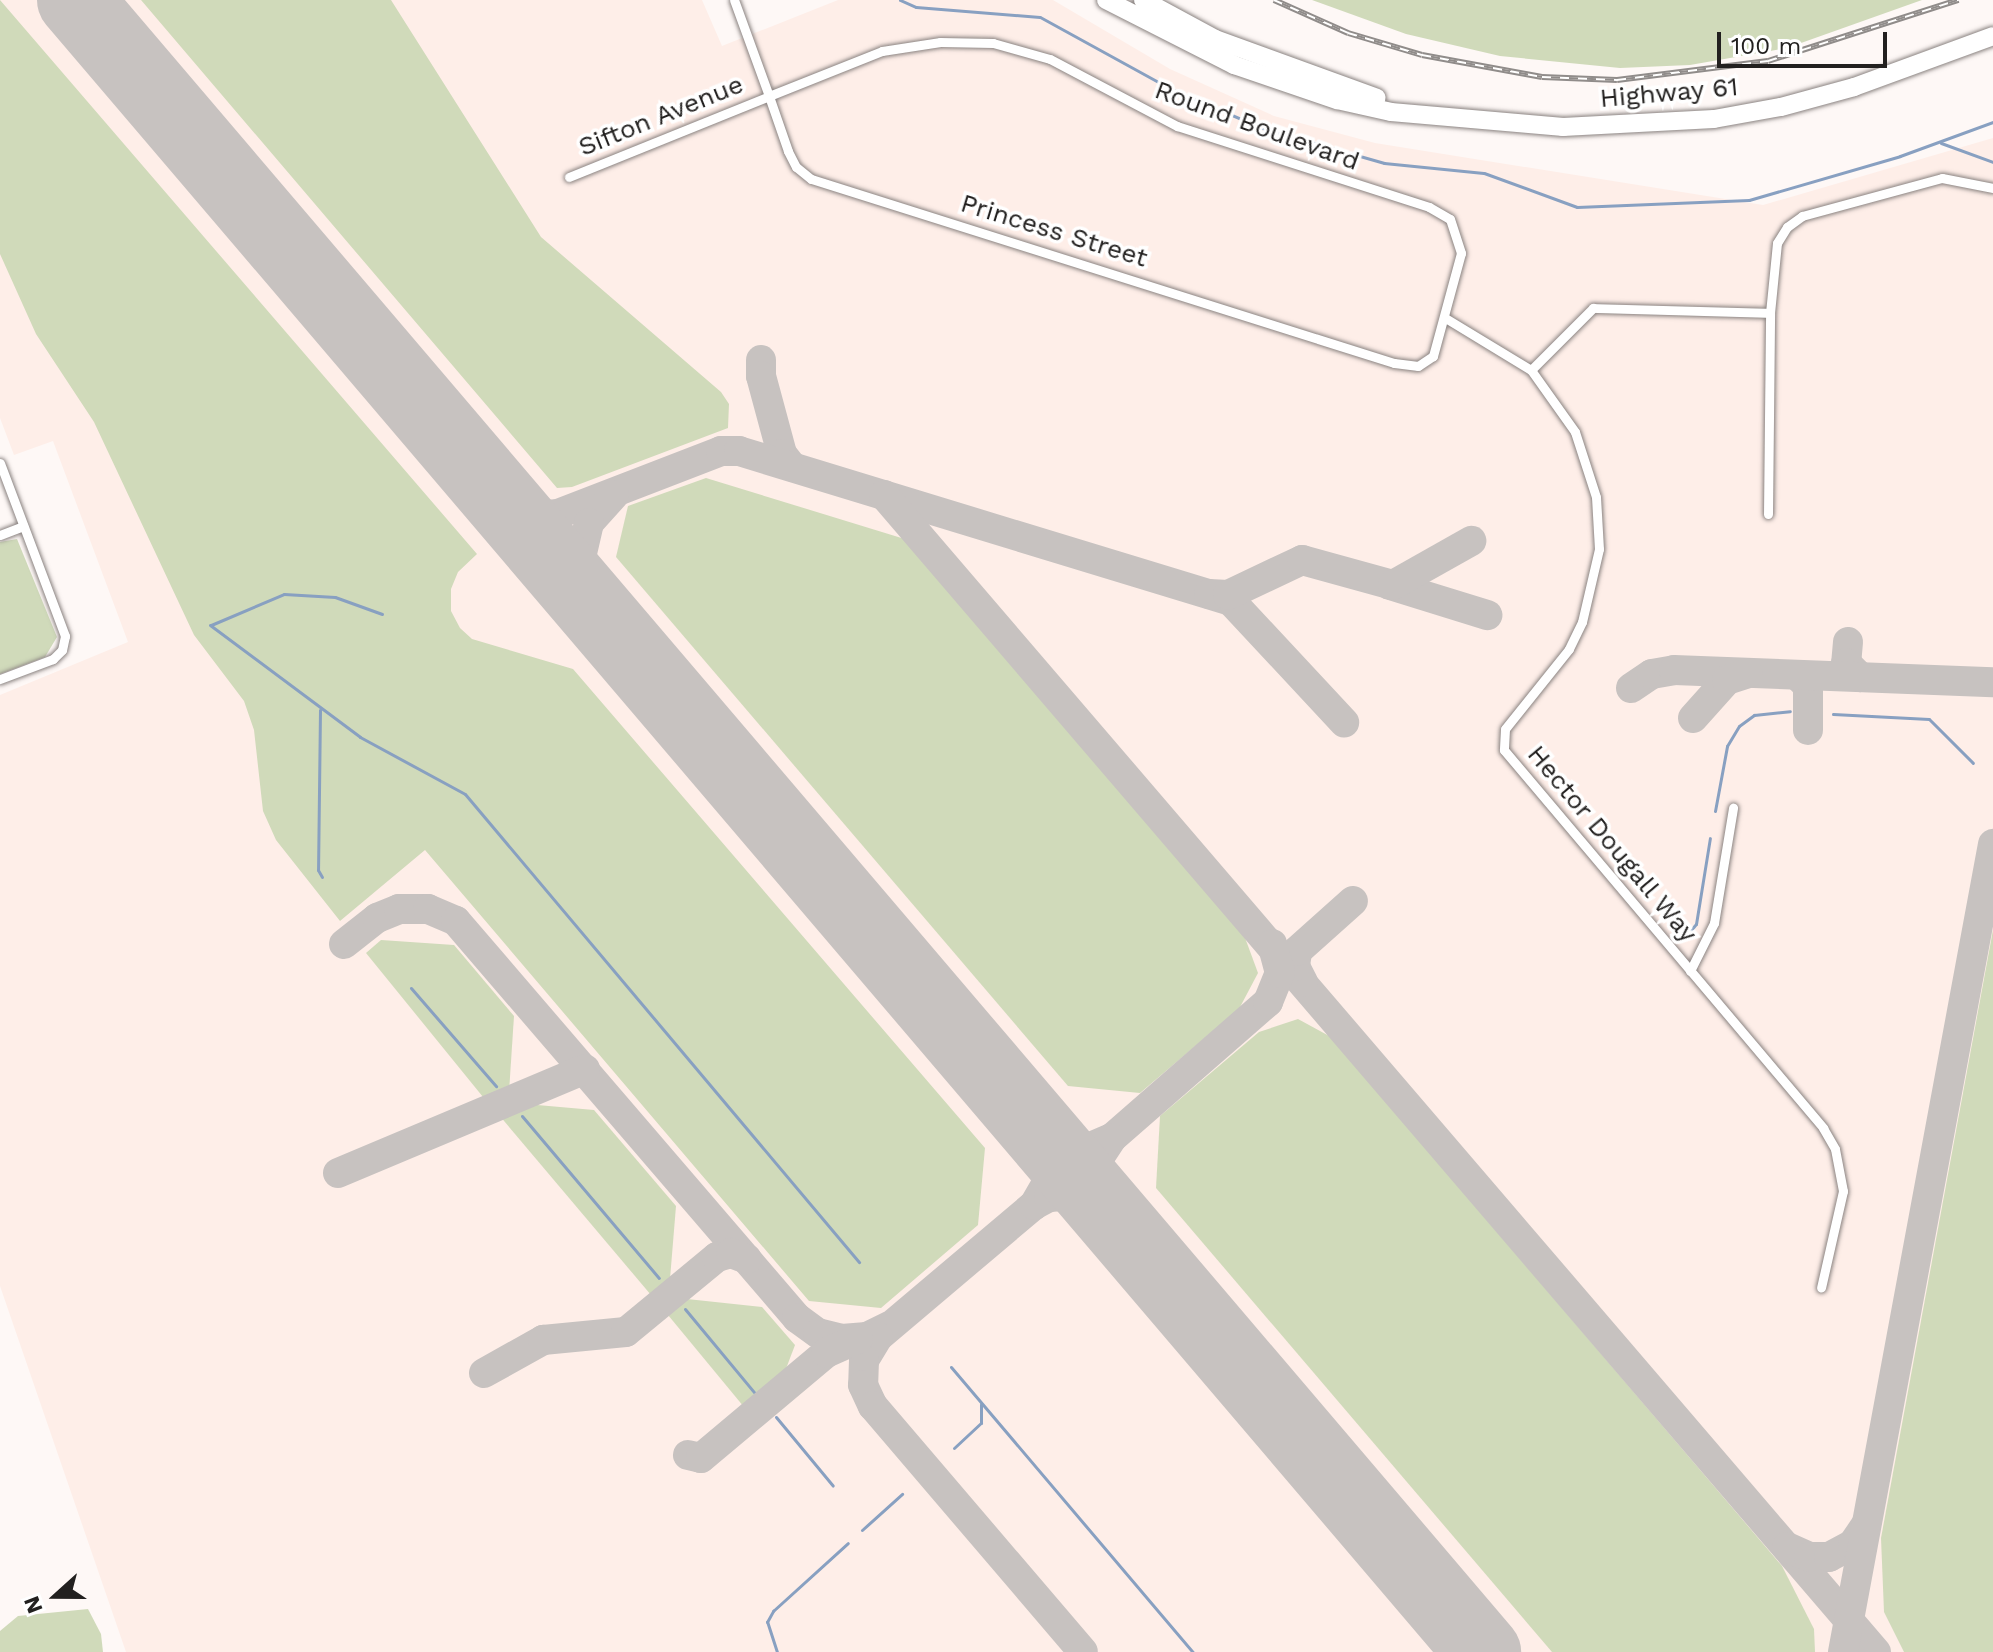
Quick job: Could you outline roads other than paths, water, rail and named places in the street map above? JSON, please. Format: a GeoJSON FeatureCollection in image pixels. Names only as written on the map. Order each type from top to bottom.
{"type":"FeatureCollection","features":[{"type":"Feature","properties":{"kind":"highway"},"geometry":{"type":"LineString","coordinates":[[1106,0],[1234,65],[1337,100],[1434,115]]}},
{"type":"Feature","properties":{"kind":"highway"},"geometry":{"type":"LineString","coordinates":[[1143,0],[1215,39],[1276,64],[1434,115]]}},
{"type":"Feature","properties":{"kind":"highway","name":"Highway 61"},"geometry":{"type":"LineString","coordinates":[[1434,115],[1563,127],[1714,119],[1854,87],[1993,36]]}},
{"type":"Feature","properties":{"kind":"street","name":"Princess Street"},"geometry":{"type":"LineString","coordinates":[[734,0],[796,167],[828,185],[1410,367],[1433,356],[1447,319]]}},
{"type":"Feature","properties":{"kind":"street","name":"Round Boulevard"},"geometry":{"type":"LineString","coordinates":[[769,96],[908,45],[975,41],[1030,52],[1177,126],[1440,212],[1450,219],[1460,240],[1447,319]]}},
{"type":"Feature","properties":{"kind":"street","name":"Sifton Avenue"},"geometry":{"type":"LineString","coordinates":[[569,177],[769,96]]}},
{"type":"Feature","properties":{"kind":"street"},"geometry":{"type":"LineString","coordinates":[[1768,514],[1770,313],[1777,243],[1802,216],[1942,178],[1993,188]]}},
{"type":"Feature","properties":{"kind":"street"},"geometry":{"type":"LineString","coordinates":[[1447,319],[1531,370],[1593,308],[1770,313]]}},
{"type":"Feature","properties":{"kind":"street","name":"Hector Dougall Way"},"geometry":{"type":"LineString","coordinates":[[1531,370],[1585,454],[1596,497],[1599,549],[1582,622],[1569,649],[1505,729],[1504,750],[1810,1111],[1835,1149],[1843,1191],[1821,1288]]}},
{"type":"Feature","properties":{"kind":"street"},"geometry":{"type":"LineString","coordinates":[[0,463],[65,636],[62,650],[0,679]]}},
{"type":"Feature","properties":{"kind":"street"},"geometry":{"type":"LineString","coordinates":[[0,535],[23,526]]}},
{"type":"Feature","properties":{"kind":"street"},"geometry":{"type":"LineString","coordinates":[[1690,971],[1714,923],[1733,808]]}},
{"type":"Feature","properties":{"kind":"waterway"},"geometry":{"type":"LineString","coordinates":[[900,0],[916,7],[1040,17],[1171,89],[1265,129],[1384,163],[1484,173],[1577,207],[1749,200],[1900,156],[1993,122]]}},
{"type":"Feature","properties":{"kind":"waterway"},"geometry":{"type":"LineString","coordinates":[[1941,143],[1993,162]]}},
{"type":"Feature","properties":{"kind":"waterway"},"geometry":{"type":"LineString","coordinates":[[211,625],[284,594],[335,597],[382,614]]}},
{"type":"Feature","properties":{"kind":"waterway"},"geometry":{"type":"LineString","coordinates":[[210,625],[360,737],[465,794],[859,1262]]}},
{"type":"Feature","properties":{"kind":"waterway"},"geometry":{"type":"LineString","coordinates":[[320,710],[318,870],[322,877]]}},
{"type":"Feature","properties":{"kind":"waterway"},"geometry":{"type":"LineString","coordinates":[[1715,811],[1727,746],[1739,726],[1754,715],[1790,711]]}},
{"type":"Feature","properties":{"kind":"waterway"},"geometry":{"type":"LineString","coordinates":[[1833,714],[1929,719],[1973,763]]}},
{"type":"Feature","properties":{"kind":"waterway"},"geometry":{"type":"LineString","coordinates":[[1685,937],[1696,924],[1710,838]]}},
{"type":"Feature","properties":{"kind":"waterway"},"geometry":{"type":"LineString","coordinates":[[411,988],[496,1086]]}},
{"type":"Feature","properties":{"kind":"waterway"},"geometry":{"type":"LineString","coordinates":[[522,1116],[659,1278]]}},
{"type":"Feature","properties":{"kind":"waterway"},"geometry":{"type":"LineString","coordinates":[[685,1309],[754,1392]]}},
{"type":"Feature","properties":{"kind":"waterway"},"geometry":{"type":"LineString","coordinates":[[951,1367],[1193,1652]]}},
{"type":"Feature","properties":{"kind":"waterway"},"geometry":{"type":"LineString","coordinates":[[954,1448],[981,1423],[981,1404]]}},
{"type":"Feature","properties":{"kind":"waterway"},"geometry":{"type":"LineString","coordinates":[[776,1417],[833,1486]]}},
{"type":"Feature","properties":{"kind":"waterway"},"geometry":{"type":"LineString","coordinates":[[862,1530],[902,1494]]}},
{"type":"Feature","properties":{"kind":"waterway"},"geometry":{"type":"LineString","coordinates":[[777,1652],[767,1622],[773,1611],[848,1543]]}},
{"type":"Feature","properties":{"kind":"railway"},"geometry":{"type":"LineString","coordinates":[[1274,0],[1348,33],[1422,55],[1542,77],[1617,80],[1768,61],[1958,0]]}}]}
